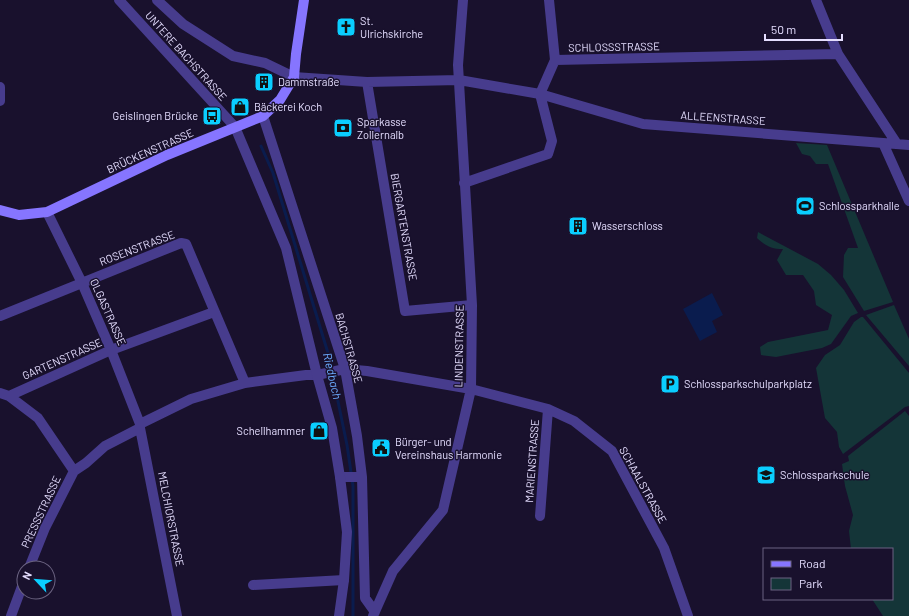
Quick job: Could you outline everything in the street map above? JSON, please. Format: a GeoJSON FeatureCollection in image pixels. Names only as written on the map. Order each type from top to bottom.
{"type":"FeatureCollection","features":[{"type":"Feature","properties":{"kind":"main road"},"geometry":{"type":"LineString","coordinates":[[294,77],[304,0]]}},
{"type":"Feature","properties":{"kind":"main road","name":"BRÜCKENSTRASSE"},"geometry":{"type":"LineString","coordinates":[[0,210],[19,215],[47,212],[167,155],[263,116],[280,100],[294,77]]}},
{"type":"Feature","properties":{"kind":"street","name":"UNTERE BACHSTRASSE"},"geometry":{"type":"LineString","coordinates":[[118,0],[235,127]]}},
{"type":"Feature","properties":{"kind":"street"},"geometry":{"type":"LineString","coordinates":[[157,0],[183,24],[233,56],[265,63],[294,77],[367,82],[459,80],[540,94],[552,141],[548,154],[464,183]]}},
{"type":"Feature","properties":{"kind":"street","name":"LINDENSTRASSE"},"geometry":{"type":"LineString","coordinates":[[374,614],[393,571],[443,510],[471,390],[472,305],[458,65],[464,0]]}},
{"type":"Feature","properties":{"kind":"street"},"geometry":{"type":"LineString","coordinates":[[549,0],[555,60]]}},
{"type":"Feature","properties":{"kind":"street"},"geometry":{"type":"LineString","coordinates":[[816,0],[838,54],[897,144]]}},
{"type":"Feature","properties":{"kind":"street","name":"SCHLOSSSTRASSE"},"geometry":{"type":"LineString","coordinates":[[540,94],[555,60],[838,54]]}},
{"type":"Feature","properties":{"kind":"street","name":"BIERGARTENSTRASSE"},"geometry":{"type":"LineString","coordinates":[[367,82],[405,310],[472,305]]}},
{"type":"Feature","properties":{"kind":"street"},"geometry":{"type":"LineString","coordinates":[[0,87],[0,101]]}},
{"type":"Feature","properties":{"kind":"street","name":"ALLEENSTRASSE"},"geometry":{"type":"LineString","coordinates":[[540,94],[643,124],[909,145]]}},
{"type":"Feature","properties":{"kind":"street","name":"BACHSTRASSE"},"geometry":{"type":"LineString","coordinates":[[263,116],[357,436],[347,532],[344,580],[339,616]]}},
{"type":"Feature","properties":{"kind":"street","name":"BACHSTRASSE"},"geometry":{"type":"LineString","coordinates":[[235,127],[286,248],[317,375],[332,428],[352,477],[365,598],[374,614]]}},
{"type":"Feature","properties":{"kind":"street"},"geometry":{"type":"LineString","coordinates":[[884,143],[909,201]]}},
{"type":"Feature","properties":{"kind":"street","name":"OLGASTRASSE"},"geometry":{"type":"LineString","coordinates":[[47,212],[82,283],[111,350],[140,426]]}},
{"type":"Feature","properties":{"kind":"street","name":"ROSENSTRASSE"},"geometry":{"type":"LineString","coordinates":[[0,316],[181,243],[186,244],[245,383]]}},
{"type":"Feature","properties":{"kind":"street","name":"GARTENSTRASSE"},"geometry":{"type":"LineString","coordinates":[[5,394],[111,350],[214,312]]}},
{"type":"Feature","properties":{"kind":"street","name":"PRESSSTRASSE"},"geometry":{"type":"LineString","coordinates":[[32,560],[45,528],[74,471],[86,463],[105,446],[191,399],[245,383],[306,375],[317,375],[337,371]]}},
{"type":"Feature","properties":{"kind":"street","name":"SCHAALSTRASSE"},"geometry":{"type":"LineString","coordinates":[[337,371],[367,371],[471,390],[548,409],[574,421],[612,451],[664,548],[688,616]]}},
{"type":"Feature","properties":{"kind":"street"},"geometry":{"type":"LineString","coordinates":[[5,394],[38,418],[74,471]]}},
{"type":"Feature","properties":{"kind":"street","name":"MARIENSTRASSE"},"geometry":{"type":"LineString","coordinates":[[540,516],[548,409]]}},
{"type":"Feature","properties":{"kind":"street","name":"MELCHIORSTRASSE"},"geometry":{"type":"LineString","coordinates":[[140,426],[177,616]]}},
{"type":"Feature","properties":{"kind":"street"},"geometry":{"type":"LineString","coordinates":[[253,585],[344,580]]}},
{"type":"Feature","properties":{"kind":"street"},"geometry":{"type":"LineString","coordinates":[[11,616],[17,600]]}},
{"type":"Feature","properties":{"kind":"green space"},"geometry":{"type":"Polygon","coordinates":[[[796,143],[827,145],[893,302],[864,311],[843,277],[844,255],[848,248],[858,248],[828,164],[816,164],[810,156],[802,154],[796,143]]]}},
{"type":"Feature","properties":{"kind":"green space"},"geometry":{"type":"Polygon","coordinates":[[[758,232],[818,264],[831,275],[844,290],[858,313],[851,316],[831,344],[822,348],[776,357],[761,355],[760,347],[768,342],[828,330],[832,315],[816,305],[814,291],[803,275],[786,275],[777,260],[783,249],[772,248],[763,243],[757,238],[758,232]]]}},
{"type":"Feature","properties":{"kind":"green space"},"geometry":{"type":"Polygon","coordinates":[[[894,305],[909,339],[909,366],[866,315],[894,305]]]}},
{"type":"Feature","properties":{"kind":"green space"},"geometry":{"type":"Polygon","coordinates":[[[863,317],[909,373],[909,406],[905,407],[843,454],[839,447],[837,432],[825,418],[816,368],[825,355],[840,345],[854,322],[863,317]]]}},
{"type":"Feature","properties":{"kind":"green space"},"geometry":{"type":"Polygon","coordinates":[[[905,411],[909,416],[909,616],[883,616],[873,600],[893,600],[893,548],[851,548],[849,531],[853,515],[845,486],[842,464],[849,461],[848,456],[905,411]]]}},
{"type":"Feature","properties":{"kind":"water"},"geometry":{"type":"Polygon","coordinates":[[[712,293],[723,315],[712,321],[717,332],[700,341],[683,309],[712,293]]]}},
{"type":"Feature","properties":{"kind":"waterway","name":"Riedbach"},"geometry":{"type":"LineString","coordinates":[[261,146],[273,173],[328,353],[347,445],[353,486],[353,616]]}},
{"type":"Feature","properties":{"kind":"place","name":"St. Ulrichskirche"},"geometry":{"type":"Point","coordinates":[346,27]}},
{"type":"Feature","properties":{"kind":"place","name":"Dammstraße"},"geometry":{"type":"Point","coordinates":[264,82]}},
{"type":"Feature","properties":{"kind":"place","name":"Bäckerei Koch"},"geometry":{"type":"Point","coordinates":[240,107]}},
{"type":"Feature","properties":{"kind":"place","name":"Geislingen Brücke"},"geometry":{"type":"Point","coordinates":[212,116]}},
{"type":"Feature","properties":{"kind":"place","name":"Sparkasse Zollernalb"},"geometry":{"type":"Point","coordinates":[343,128]}},
{"type":"Feature","properties":{"kind":"place","name":"Schlossparkhalle"},"geometry":{"type":"Point","coordinates":[805,206]}},
{"type":"Feature","properties":{"kind":"place","name":"Wasserschloss"},"geometry":{"type":"Point","coordinates":[578,226]}},
{"type":"Feature","properties":{"kind":"place","name":"Schlossparkschulparkplatz"},"geometry":{"type":"Point","coordinates":[670,384]}},
{"type":"Feature","properties":{"kind":"place","name":"Schellhammer"},"geometry":{"type":"Point","coordinates":[319,431]}},
{"type":"Feature","properties":{"kind":"place","name":"Bürger- und Vereinshaus Harmonie"},"geometry":{"type":"Point","coordinates":[381,448]}},
{"type":"Feature","properties":{"kind":"place","name":"Schlossparkschule"},"geometry":{"type":"Point","coordinates":[766,475]}}]}
